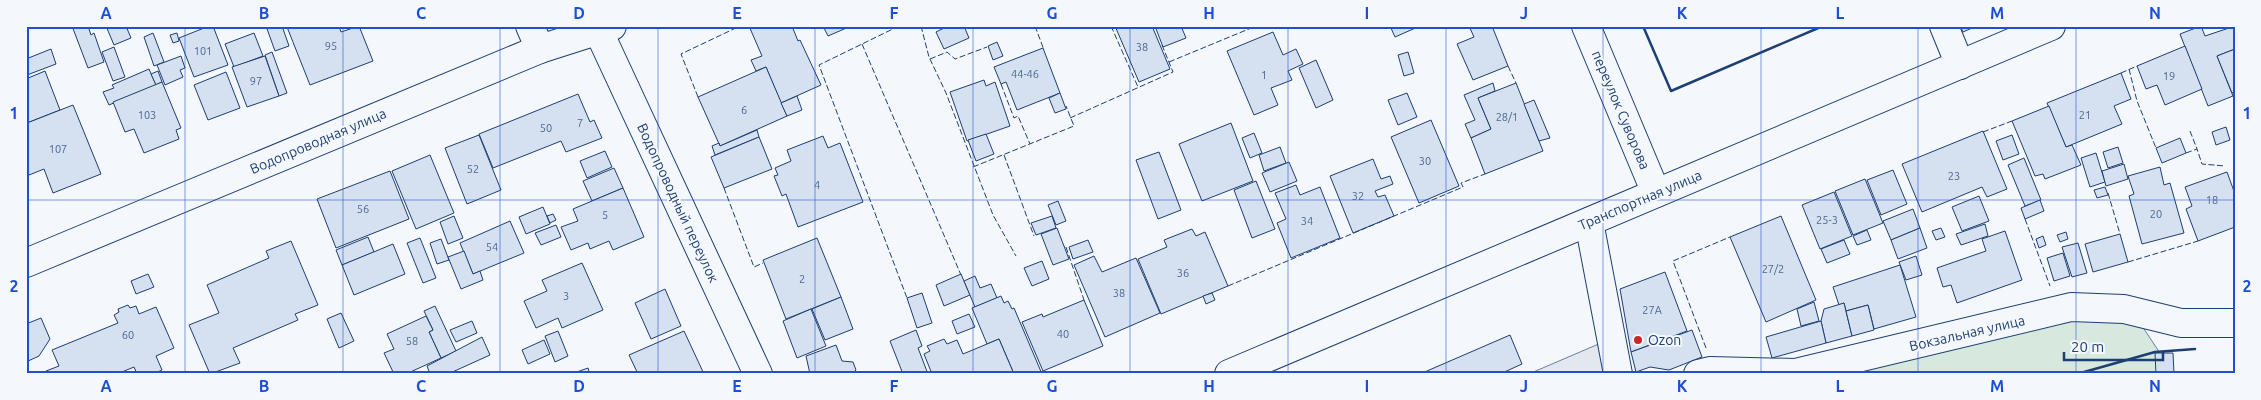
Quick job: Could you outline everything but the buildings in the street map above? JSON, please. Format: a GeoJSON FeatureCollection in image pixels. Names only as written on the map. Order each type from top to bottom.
{"type":"FeatureCollection","features":[{"type":"Feature","properties":{"kind":"street","name":"переулок Суворова"},"geometry":{"type":"LineString","coordinates":[[1586,26],[1656,193]]}},
{"type":"Feature","properties":{"kind":"street"},"geometry":{"type":"LineString","coordinates":[[1944,26],[1960,65]]}},
{"type":"Feature","properties":{"kind":"street","name":"Транспортная улица"},"geometry":{"type":"LineString","coordinates":[[1228,374],[2051,26]]}},
{"type":"Feature","properties":{"kind":"street","name":"Водопроводная улица"},"geometry":{"type":"LineString","coordinates":[[26,263],[535,38],[605,29]]}},
{"type":"Feature","properties":{"kind":"street","name":"Водопроводный переулок"},"geometry":{"type":"LineString","coordinates":[[605,29],[758,374]]}},
{"type":"Feature","properties":{"kind":"street"},"geometry":{"type":"LineString","coordinates":[[1588,222],[1618,374]]}},
{"type":"Feature","properties":{"kind":"street","name":"Вокзальная улица"},"geometry":{"type":"LineString","coordinates":[[1698,374],[1710,371],[1795,373],[2071,307],[2124,309],[2181,324],[2235,323]]}},
{"type":"Feature","properties":{"kind":"shaded area"},"geometry":{"type":"Polygon","coordinates":[[[2072,315],[2142,326],[2174,374],[1824,374],[2072,315]]]}},
{"type":"Feature","properties":{"kind":"shaded area"},"geometry":{"type":"Polygon","coordinates":[[[1615,337],[1623,374],[1531,373],[1615,337]]]}},
{"type":"Feature","properties":{"kind":"fence"},"geometry":{"type":"LineString","coordinates":[[698,97],[681,54],[740,26]]}},
{"type":"Feature","properties":{"kind":"fence"},"geometry":{"type":"LineString","coordinates":[[899,26],[819,65],[907,298]]}},
{"type":"Feature","properties":{"kind":"fence"},"geometry":{"type":"LineString","coordinates":[[921,26],[929,57],[946,93],[993,215],[1016,256]]}},
{"type":"Feature","properties":{"kind":"fence"},"geometry":{"type":"LineString","coordinates":[[1035,26],[1044,50]]}},
{"type":"Feature","properties":{"kind":"fence"},"geometry":{"type":"LineString","coordinates":[[1111,26],[1138,87]]}},
{"type":"Feature","properties":{"kind":"fence"},"geometry":{"type":"LineString","coordinates":[[1169,62],[1256,26]]}},
{"type":"Feature","properties":{"kind":"fence"},"geometry":{"type":"LineString","coordinates":[[862,44],[961,275]]}},
{"type":"Feature","properties":{"kind":"fence"},"geometry":{"type":"LineString","coordinates":[[1070,118],[1173,72],[1162,45]]}},
{"type":"Feature","properties":{"kind":"fence"},"geometry":{"type":"LineString","coordinates":[[930,59],[947,52],[955,59],[987,47]]}},
{"type":"Feature","properties":{"kind":"fence"},"geometry":{"type":"LineString","coordinates":[[1508,66],[1516,83]]}},
{"type":"Feature","properties":{"kind":"fence"},"geometry":{"type":"LineString","coordinates":[[2121,73],[2137,66]]}},
{"type":"Feature","properties":{"kind":"fence"},"geometry":{"type":"LineString","coordinates":[[2129,69],[2137,101],[2156,148]]}},
{"type":"Feature","properties":{"kind":"fence"},"geometry":{"type":"LineString","coordinates":[[1001,84],[1014,118],[1018,116],[1030,144]]}},
{"type":"Feature","properties":{"kind":"fence"},"geometry":{"type":"LineString","coordinates":[[973,167],[1074,126],[1066,106]]}},
{"type":"Feature","properties":{"kind":"fence"},"geometry":{"type":"LineString","coordinates":[[1983,132],[2012,121]]}},
{"type":"Feature","properties":{"kind":"fence"},"geometry":{"type":"LineString","coordinates":[[2190,131],[2197,149]]}},
{"type":"Feature","properties":{"kind":"fence"},"geometry":{"type":"LineString","coordinates":[[2186,153],[2197,149],[2202,164],[2225,166]]}},
{"type":"Feature","properties":{"kind":"fence"},"geometry":{"type":"LineString","coordinates":[[1004,155],[1034,236]]}},
{"type":"Feature","properties":{"kind":"fence"},"geometry":{"type":"LineString","coordinates":[[1228,286],[1463,187],[1461,183],[1485,174]]}},
{"type":"Feature","properties":{"kind":"fence"},"geometry":{"type":"LineString","coordinates":[[724,188],[754,267],[763,263]]}},
{"type":"Feature","properties":{"kind":"fence"},"geometry":{"type":"LineString","coordinates":[[2108,193],[2120,234]]}},
{"type":"Feature","properties":{"kind":"fence"},"geometry":{"type":"LineString","coordinates":[[2025,219],[2050,286]]}},
{"type":"Feature","properties":{"kind":"fence"},"geometry":{"type":"LineString","coordinates":[[1706,348],[1673,261],[1730,237]]}},
{"type":"Feature","properties":{"kind":"fence"},"geometry":{"type":"LineString","coordinates":[[2128,262],[2198,241]]}},
{"type":"Feature","properties":{"kind":"fence"},"geometry":{"type":"LineString","coordinates":[[1066,247],[1084,300]]}},
{"type":"Feature","properties":{"kind":"wall"},"geometry":{"type":"LineString","coordinates":[[1643,26],[1671,91],[1823,26]]}},
{"type":"Feature","properties":{"kind":"wall"},"geometry":{"type":"LineString","coordinates":[[2077,374],[2155,352],[2195,349]]}},
{"type":"Feature","properties":{"kind":"place","name":"Ozon"},"geometry":{"type":"Point","coordinates":[1638,340]}}]}
